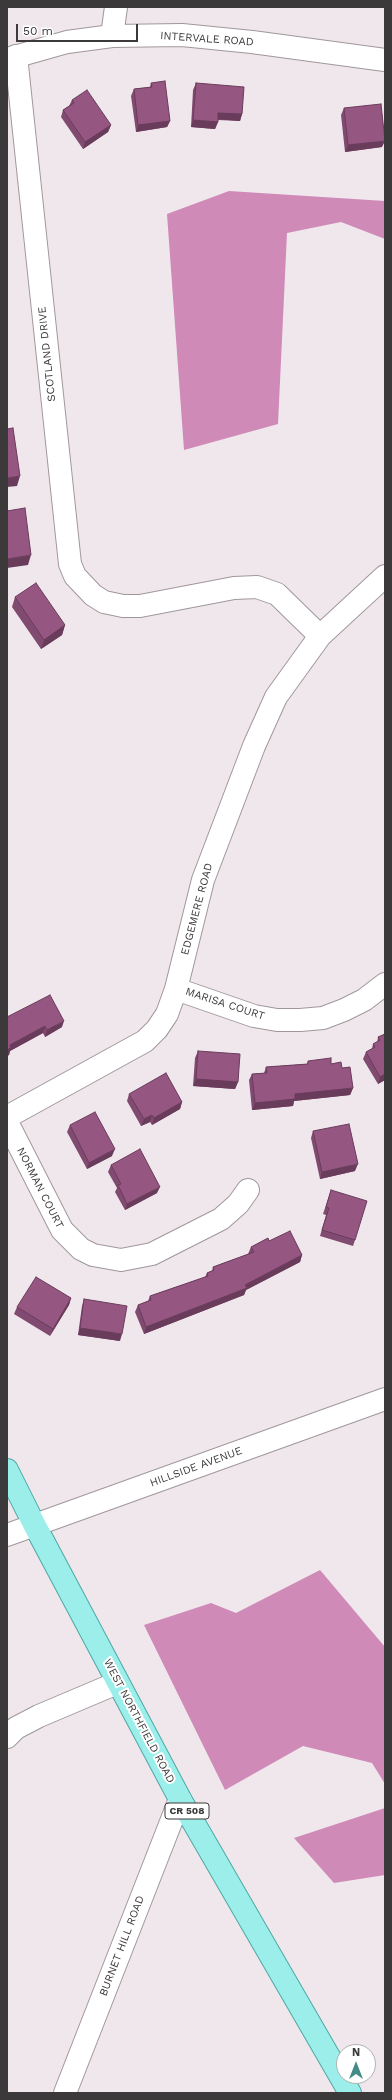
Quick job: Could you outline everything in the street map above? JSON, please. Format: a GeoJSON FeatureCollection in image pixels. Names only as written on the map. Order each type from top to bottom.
{"type":"FeatureCollection","features":[{"type":"Feature","properties":{"kind":"main road","name":"WEST NORTHFIELD ROAD"},"geometry":{"type":"LineString","coordinates":[[7,1470],[34,1524],[180,1799],[350,2093]]}},
{"type":"Feature","properties":{"kind":"street"},"geometry":{"type":"LineString","coordinates":[[112,36],[116,7]]}},
{"type":"Feature","properties":{"kind":"street","name":"INTERVALE ROAD"},"geometry":{"type":"LineString","coordinates":[[11,57],[67,42],[112,36],[182,35],[252,42],[385,60]]}},
{"type":"Feature","properties":{"kind":"street","name":"SCOTLAND DRIVE"},"geometry":{"type":"LineString","coordinates":[[11,57],[70,564],[83,586],[93,595],[104,602],[123,606],[140,606],[234,588],[257,588],[277,594],[320,636]]}},
{"type":"Feature","properties":{"kind":"street","name":"EDGEMERE ROAD"},"geometry":{"type":"LineString","coordinates":[[7,1117],[145,1041],[157,1029],[167,1014],[176,989],[203,880],[254,746],[276,698],[320,636],[385,576]]}},
{"type":"Feature","properties":{"kind":"street","name":"MARISA COURT"},"geometry":{"type":"LineString","coordinates":[[176,989],[254,1016],[277,1020],[300,1020],[323,1018],[344,1010],[364,1000],[385,984]]}},
{"type":"Feature","properties":{"kind":"street","name":"NORMAN COURT"},"geometry":{"type":"LineString","coordinates":[[7,1122],[62,1230],[81,1249],[93,1255],[121,1260],[152,1254],[221,1219],[238,1204],[248,1190]]}},
{"type":"Feature","properties":{"kind":"street","name":"HILLSIDE AVENUE"},"geometry":{"type":"LineString","coordinates":[[7,1535],[34,1524],[385,1399]]}},
{"type":"Feature","properties":{"kind":"street"},"geometry":{"type":"LineString","coordinates":[[7,1737],[16,1728],[39,1716],[118,1683]]}},
{"type":"Feature","properties":{"kind":"street","name":"BURNET HILL ROAD"},"geometry":{"type":"LineString","coordinates":[[65,2093],[180,1799]]}},
{"type":"Feature","properties":{"kind":"shaded area"},"geometry":{"type":"Polygon","coordinates":[[[229,191],[385,201],[385,239],[341,222],[287,233],[278,424],[184,450],[167,214],[229,191]]]}},
{"type":"Feature","properties":{"kind":"shaded area"},"geometry":{"type":"Polygon","coordinates":[[[320,1570],[385,1647],[385,1784],[372,1763],[303,1746],[225,1790],[144,1625],[211,1603],[236,1613],[320,1570]]]}},
{"type":"Feature","properties":{"kind":"shaded area"},"geometry":{"type":"Polygon","coordinates":[[[385,1808],[385,1875],[334,1883],[294,1838],[385,1808]]]}},
{"type":"Feature","properties":{"kind":"building"},"geometry":{"type":"Polygon","coordinates":[[[165,81],[170,121],[138,125],[134,89],[152,87],[151,83],[165,81]]]}},
{"type":"Feature","properties":{"kind":"building"},"geometry":{"type":"Polygon","coordinates":[[[196,83],[244,87],[242,114],[218,113],[218,122],[193,120],[196,83]]]}},
{"type":"Feature","properties":{"kind":"building"},"geometry":{"type":"Polygon","coordinates":[[[87,90],[111,125],[85,142],[63,110],[74,103],[72,100],[87,90]]]}},
{"type":"Feature","properties":{"kind":"building"},"geometry":{"type":"Polygon","coordinates":[[[381,104],[385,141],[348,145],[344,108],[381,104]]]}},
{"type":"Feature","properties":{"kind":"building"},"geometry":{"type":"Polygon","coordinates":[[[13,428],[20,476],[7,478],[7,429],[13,428]]]}},
{"type":"Feature","properties":{"kind":"building"},"geometry":{"type":"Polygon","coordinates":[[[25,508],[31,555],[7,559],[7,511],[25,508]]]}},
{"type":"Feature","properties":{"kind":"building"},"geometry":{"type":"Polygon","coordinates":[[[36,583],[65,625],[44,640],[15,597],[36,583]]]}},
{"type":"Feature","properties":{"kind":"building"},"geometry":{"type":"Polygon","coordinates":[[[50,995],[64,1021],[47,1030],[45,1026],[10,1045],[11,1048],[7,1050],[7,1017],[50,995]]]}},
{"type":"Feature","properties":{"kind":"building"},"geometry":{"type":"Polygon","coordinates":[[[385,1034],[385,1074],[380,1077],[366,1052],[375,1047],[373,1044],[380,1040],[378,1037],[385,1034]]]}},
{"type":"Feature","properties":{"kind":"building"},"geometry":{"type":"Polygon","coordinates":[[[198,1051],[240,1054],[238,1082],[196,1079],[198,1051]]]}},
{"type":"Feature","properties":{"kind":"building"},"geometry":{"type":"Polygon","coordinates":[[[331,1058],[331,1064],[341,1062],[342,1068],[350,1067],[353,1088],[295,1094],[295,1099],[255,1103],[252,1074],[267,1073],[266,1067],[308,1064],[308,1061],[331,1058]]]}},
{"type":"Feature","properties":{"kind":"building"},"geometry":{"type":"Polygon","coordinates":[[[166,1073],[182,1102],[154,1118],[152,1115],[144,1119],[129,1094],[166,1073]]]}},
{"type":"Feature","properties":{"kind":"building"},"geometry":{"type":"Polygon","coordinates":[[[95,1112],[115,1149],[89,1163],[70,1125],[95,1112]]]}},
{"type":"Feature","properties":{"kind":"building"},"geometry":{"type":"Polygon","coordinates":[[[349,1124],[358,1164],[322,1172],[313,1131],[349,1124]]]}},
{"type":"Feature","properties":{"kind":"building"},"geometry":{"type":"Polygon","coordinates":[[[140,1149],[160,1187],[127,1204],[118,1185],[121,1184],[111,1165],[140,1149]]]}},
{"type":"Feature","properties":{"kind":"building"},"geometry":{"type":"Polygon","coordinates":[[[331,1190],[367,1201],[355,1240],[322,1230],[329,1208],[326,1207],[331,1190]]]}},
{"type":"Feature","properties":{"kind":"building"},"geometry":{"type":"Polygon","coordinates":[[[290,1231],[302,1255],[245,1285],[247,1288],[146,1327],[138,1305],[151,1300],[150,1296],[208,1276],[207,1273],[214,1270],[213,1267],[254,1252],[251,1247],[268,1238],[269,1241],[290,1231]]]}},
{"type":"Feature","properties":{"kind":"building"},"geometry":{"type":"Polygon","coordinates":[[[36,1277],[71,1298],[53,1329],[17,1307],[36,1277]]]}},
{"type":"Feature","properties":{"kind":"building"},"geometry":{"type":"Polygon","coordinates":[[[84,1299],[127,1306],[122,1334],[80,1328],[84,1299]]]}}]}
